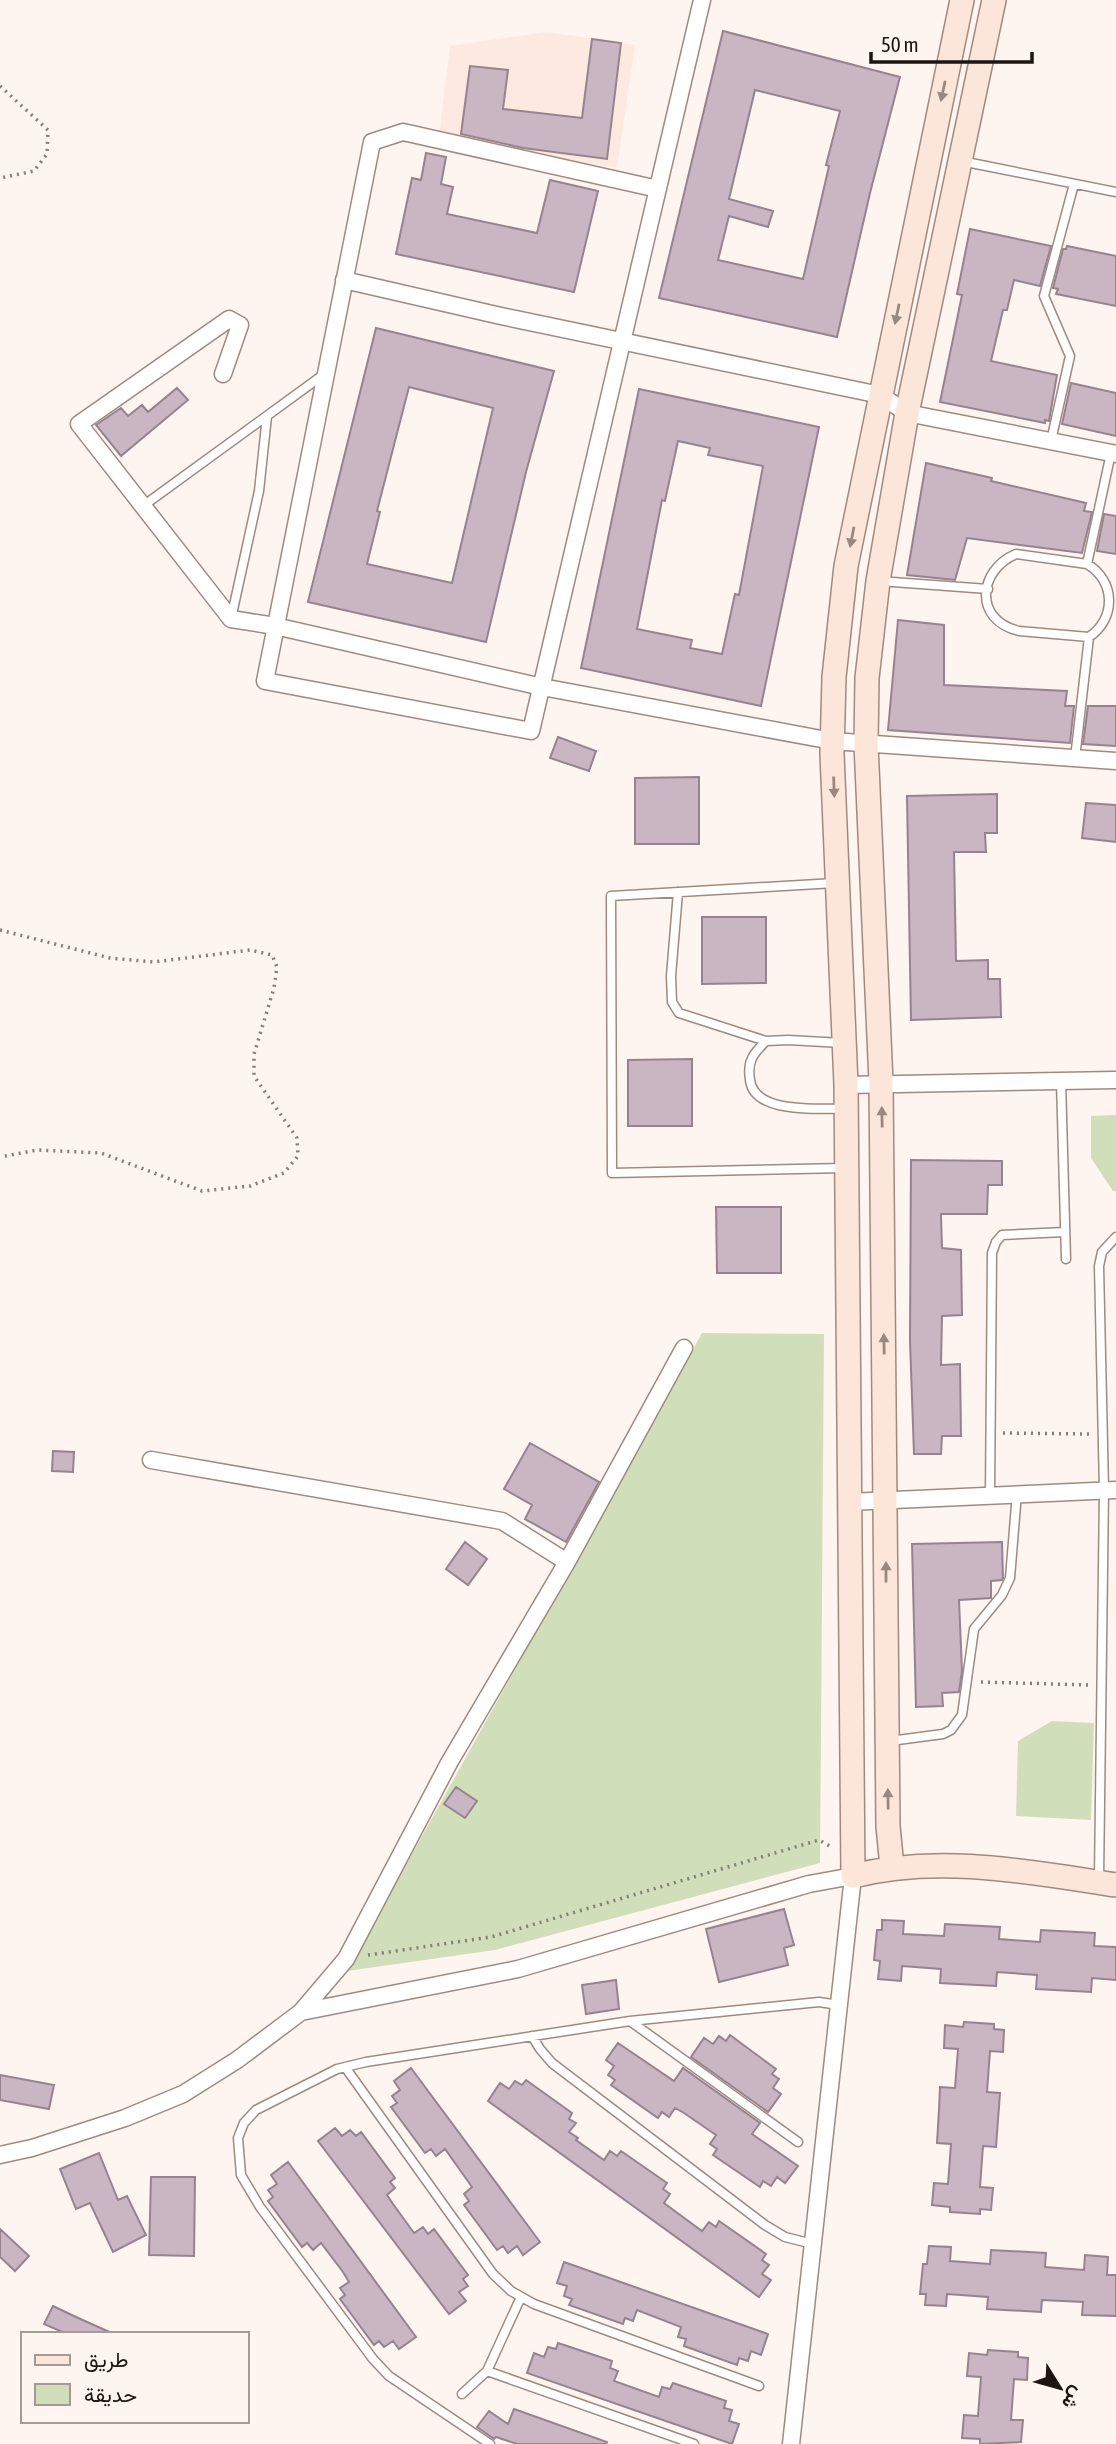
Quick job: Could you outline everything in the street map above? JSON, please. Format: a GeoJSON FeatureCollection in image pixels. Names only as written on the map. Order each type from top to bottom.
{"type":"FeatureCollection","features":[{"type":"Feature","properties":{"kind":"street"},"geometry":{"type":"LineString","coordinates":[[658,189],[403,132],[372,142],[265,681],[531,731],[542,687],[622,342],[658,189],[702,0]]}},
{"type":"Feature","properties":{"kind":"street"},"geometry":{"type":"LineString","coordinates":[[792,2444],[853,1868],[846,1084],[832,741],[834,677],[846,566],[962,0]]}},
{"type":"Feature","properties":{"kind":"street"},"geometry":{"type":"LineString","coordinates":[[892,1867],[888,1826],[881,1082],[866,744],[867,678],[878,581],[906,413],[994,0]]}},
{"type":"Feature","properties":{"kind":"street"},"geometry":{"type":"LineString","coordinates":[[344,280],[880,396],[906,413],[1114,453]]}},
{"type":"Feature","properties":{"kind":"street"},"geometry":{"type":"LineString","coordinates":[[223,374],[240,326],[229,319],[79,425],[231,619],[275,626],[542,687],[832,741],[1116,761]]}},
{"type":"Feature","properties":{"kind":"street"},"geometry":{"type":"LineString","coordinates":[[846,1084],[1116,1080]]}},
{"type":"Feature","properties":{"kind":"street"},"geometry":{"type":"LineString","coordinates":[[0,2155],[32,2148],[125,2118],[183,2094],[237,2060],[301,2012],[346,1959],[449,1763],[567,1562],[684,1348]]}},
{"type":"Feature","properties":{"kind":"street"},"geometry":{"type":"LineString","coordinates":[[151,1460],[502,1521],[567,1562]]}},
{"type":"Feature","properties":{"kind":"street"},"geometry":{"type":"LineString","coordinates":[[849,1502],[1110,1490]]}},
{"type":"Feature","properties":{"kind":"street"},"geometry":{"type":"LineString","coordinates":[[301,2012],[518,1969],[809,1884],[853,1868],[959,1865],[1107,1883]]}},
{"type":"Feature","properties":{"kind":"lane"},"geometry":{"type":"LineString","coordinates":[[960,160],[1116,192]]}},
{"type":"Feature","properties":{"kind":"lane"},"geometry":{"type":"LineString","coordinates":[[1051,441],[1070,356],[1044,296],[1074,184]]}},
{"type":"Feature","properties":{"kind":"lane"},"geometry":{"type":"LineString","coordinates":[[143,506],[326,373]]}},
{"type":"Feature","properties":{"kind":"lane"},"geometry":{"type":"LineString","coordinates":[[231,619],[259,491],[267,415]]}},
{"type":"Feature","properties":{"kind":"lane"},"geometry":{"type":"LineString","coordinates":[[1087,565],[1114,453]]}},
{"type":"Feature","properties":{"kind":"lane"},"geometry":{"type":"LineString","coordinates":[[1016,554],[1087,565],[1103,577],[1109,590],[1112,608],[1099,631],[1089,637],[1008,628],[988,612],[988,589],[997,565],[1004,559],[1016,554]]}},
{"type":"Feature","properties":{"kind":"lane"},"geometry":{"type":"LineString","coordinates":[[878,581],[988,589]]}},
{"type":"Feature","properties":{"kind":"lane"},"geometry":{"type":"LineString","coordinates":[[1075,758],[1089,637]]}},
{"type":"Feature","properties":{"kind":"lane"},"geometry":{"type":"LineString","coordinates":[[838,883],[611,896],[612,1173],[846,1168]]}},
{"type":"Feature","properties":{"kind":"lane"},"geometry":{"type":"LineString","coordinates":[[678,892],[671,976],[672,1002],[679,1013],[766,1041],[844,1044]]}},
{"type":"Feature","properties":{"kind":"lane"},"geometry":{"type":"LineString","coordinates":[[766,1041],[751,1056],[748,1070],[751,1088],[763,1101],[782,1106],[846,1110]]}},
{"type":"Feature","properties":{"kind":"lane"},"geometry":{"type":"LineString","coordinates":[[1061,1081],[1066,1259]]}},
{"type":"Feature","properties":{"kind":"lane"},"geometry":{"type":"LineString","coordinates":[[990,1496],[992,1253],[1002,1235],[1065,1232]]}},
{"type":"Feature","properties":{"kind":"lane"},"geometry":{"type":"LineString","coordinates":[[1107,1883],[1101,1685],[1110,1490],[1098,1266],[1102,1252],[1116,1237]]}},
{"type":"Feature","properties":{"kind":"lane"},"geometry":{"type":"LineString","coordinates":[[887,1742],[943,1734],[951,1730],[962,1715],[974,1629],[1008,1584],[1017,1493]]}},
{"type":"Feature","properties":{"kind":"lane"},"geometry":{"type":"LineString","coordinates":[[491,2444],[388,2376],[373,2359],[260,2207],[241,2175],[238,2138],[244,2123],[256,2110],[337,2069],[366,2062],[630,2021],[819,2002],[839,2005]]}},
{"type":"Feature","properties":{"kind":"lane"},"geometry":{"type":"LineString","coordinates":[[630,2021],[798,2142]]}},
{"type":"Feature","properties":{"kind":"lane"},"geometry":{"type":"LineString","coordinates":[[532,2036],[552,2063],[765,2225],[785,2238],[813,2244]]}},
{"type":"Feature","properties":{"kind":"lane"},"geometry":{"type":"LineString","coordinates":[[345,2067],[493,2274],[511,2291],[534,2304],[759,2386]]}},
{"type":"Feature","properties":{"kind":"lane"},"geometry":{"type":"LineString","coordinates":[[461,2394],[487,2371],[521,2297]]}},
{"type":"Feature","properties":{"kind":"lane"},"geometry":{"type":"LineString","coordinates":[[487,2371],[694,2444]]}},
{"type":"Feature","properties":{"kind":"path"},"geometry":{"type":"LineString","coordinates":[[0,86],[48,130],[47,154],[34,171],[0,178]]}},
{"type":"Feature","properties":{"kind":"path"},"geometry":{"type":"LineString","coordinates":[[0,930],[110,958],[153,961],[250,950],[272,956],[277,967],[274,988],[254,1054],[254,1076],[297,1138],[298,1156],[284,1173],[261,1182],[250,1186],[202,1191],[101,1153],[37,1150],[0,1157]]}},
{"type":"Feature","properties":{"kind":"path"},"geometry":{"type":"LineString","coordinates":[[1023,1433],[1090,1434]]}},
{"type":"Feature","properties":{"kind":"path"},"geometry":{"type":"LineString","coordinates":[[968,1682],[1101,1685]]}},
{"type":"Feature","properties":{"kind":"path"},"geometry":{"type":"LineString","coordinates":[[346,1959],[491,1937],[819,1840],[853,1868]]}},
{"type":"Feature","properties":{"kind":"shaded area"},"geometry":{"type":"Polygon","coordinates":[[[547,32],[635,45],[617,167],[438,145],[450,46],[547,32]]]}},
{"type":"Feature","properties":{"kind":"green space"},"geometry":{"type":"Polygon","coordinates":[[[1116,1115],[1116,1191],[1113,1191],[1091,1158],[1091,1116],[1116,1115]]]}},
{"type":"Feature","properties":{"kind":"green space"},"geometry":{"type":"Polygon","coordinates":[[[702,1333],[824,1334],[820,1863],[495,1950],[347,1971],[702,1333]]]}},
{"type":"Feature","properties":{"kind":"green space"},"geometry":{"type":"Polygon","coordinates":[[[1052,1721],[1094,1723],[1091,1820],[1016,1816],[1018,1741],[1052,1721]]]}},
{"type":"Feature","properties":{"kind":"building"},"geometry":{"type":"Polygon","coordinates":[[[723,31],[900,77],[837,337],[659,298],[723,31]],[[755,90],[729,199],[773,211],[768,227],[729,216],[718,260],[803,279],[840,111],[755,90]]]}},
{"type":"Feature","properties":{"kind":"building"},"geometry":{"type":"Polygon","coordinates":[[[592,39],[621,43],[607,159],[523,148],[461,134],[470,66],[508,70],[503,109],[582,118],[592,39]]]}},
{"type":"Feature","properties":{"kind":"building"},"geometry":{"type":"Polygon","coordinates":[[[426,153],[446,157],[441,184],[453,187],[447,214],[537,233],[550,180],[598,191],[574,292],[396,254],[412,178],[421,180],[426,153]]]}},
{"type":"Feature","properties":{"kind":"building"},"geometry":{"type":"Polygon","coordinates":[[[970,229],[1051,246],[1040,286],[1014,280],[1007,310],[1003,310],[991,361],[1057,375],[1049,421],[1045,420],[1045,423],[940,402],[962,295],[957,294],[970,229]]]}},
{"type":"Feature","properties":{"kind":"building"},"geometry":{"type":"Polygon","coordinates":[[[1067,246],[1116,256],[1116,306],[1056,294],[1058,289],[1053,288],[1063,249],[1067,246]]]}},
{"type":"Feature","properties":{"kind":"building"},"geometry":{"type":"Polygon","coordinates":[[[376,328],[554,371],[526,472],[486,642],[308,602],[376,328]],[[409,387],[377,511],[380,512],[367,564],[452,583],[493,408],[409,387]]]}},
{"type":"Feature","properties":{"kind":"building"},"geometry":{"type":"Polygon","coordinates":[[[1071,383],[1116,393],[1116,436],[1062,424],[1071,383]]]}},
{"type":"Feature","properties":{"kind":"building"},"geometry":{"type":"Polygon","coordinates":[[[177,388],[188,400],[121,456],[96,425],[121,408],[128,416],[142,405],[148,412],[177,388]]]}},
{"type":"Feature","properties":{"kind":"building"},"geometry":{"type":"Polygon","coordinates":[[[639,389],[819,427],[761,706],[581,668],[639,389]],[[678,441],[665,501],[662,500],[637,629],[692,640],[690,648],[722,654],[735,594],[739,595],[763,466],[708,455],[710,448],[678,441]]]}},
{"type":"Feature","properties":{"kind":"building"},"geometry":{"type":"Polygon","coordinates":[[[926,463],[1086,503],[1084,511],[1092,512],[1082,553],[967,538],[955,580],[907,575],[926,463]]]}},
{"type":"Feature","properties":{"kind":"building"},"geometry":{"type":"Polygon","coordinates":[[[1104,514],[1116,516],[1116,554],[1097,551],[1104,514]]]}},
{"type":"Feature","properties":{"kind":"building"},"geometry":{"type":"Polygon","coordinates":[[[898,620],[944,625],[944,685],[1067,691],[1065,706],[1074,706],[1070,743],[888,730],[898,620]]]}},
{"type":"Feature","properties":{"kind":"building"},"geometry":{"type":"Polygon","coordinates":[[[1088,706],[1116,706],[1116,746],[1083,744],[1088,706]]]}},
{"type":"Feature","properties":{"kind":"building"},"geometry":{"type":"Polygon","coordinates":[[[558,737],[596,751],[589,771],[550,758],[558,737]]]}},
{"type":"Feature","properties":{"kind":"building"},"geometry":{"type":"Polygon","coordinates":[[[699,777],[699,844],[635,844],[635,778],[699,777]]]}},
{"type":"Feature","properties":{"kind":"building"},"geometry":{"type":"Polygon","coordinates":[[[997,794],[997,833],[985,833],[986,852],[954,852],[956,961],[988,960],[988,979],[1000,979],[1001,1017],[911,1020],[907,796],[997,794]]]}},
{"type":"Feature","properties":{"kind":"building"},"geometry":{"type":"Polygon","coordinates":[[[1086,803],[1116,805],[1116,842],[1082,838],[1086,803]]]}},
{"type":"Feature","properties":{"kind":"building"},"geometry":{"type":"Polygon","coordinates":[[[702,917],[766,917],[766,983],[702,984],[702,917]]]}},
{"type":"Feature","properties":{"kind":"building"},"geometry":{"type":"Polygon","coordinates":[[[692,1059],[692,1126],[628,1126],[628,1060],[692,1059]]]}},
{"type":"Feature","properties":{"kind":"building"},"geometry":{"type":"Polygon","coordinates":[[[911,1160],[1002,1161],[1002,1185],[988,1185],[987,1214],[941,1214],[942,1248],[961,1250],[962,1315],[942,1316],[941,1365],[960,1364],[961,1436],[942,1436],[941,1454],[914,1454],[910,1341],[911,1160]]]}},
{"type":"Feature","properties":{"kind":"building"},"geometry":{"type":"Polygon","coordinates":[[[716,1207],[781,1207],[781,1273],[717,1273],[716,1207]]]}},
{"type":"Feature","properties":{"kind":"building"},"geometry":{"type":"Polygon","coordinates":[[[530,1443],[599,1482],[566,1542],[525,1519],[532,1505],[504,1489],[530,1443]]]}},
{"type":"Feature","properties":{"kind":"building"},"geometry":{"type":"Polygon","coordinates":[[[53,1451],[74,1452],[73,1472],[52,1471],[53,1451]]]}},
{"type":"Feature","properties":{"kind":"building"},"geometry":{"type":"Polygon","coordinates":[[[465,1542],[487,1559],[468,1585],[446,1569],[465,1542]]]}},
{"type":"Feature","properties":{"kind":"building"},"geometry":{"type":"Polygon","coordinates":[[[1002,1542],[1003,1578],[991,1581],[991,1598],[959,1600],[962,1671],[959,1692],[942,1693],[943,1706],[916,1707],[912,1544],[1002,1542]]]}},
{"type":"Feature","properties":{"kind":"building"},"geometry":{"type":"Polygon","coordinates":[[[456,1787],[477,1801],[465,1818],[444,1804],[456,1787]]]}},
{"type":"Feature","properties":{"kind":"building"},"geometry":{"type":"Polygon","coordinates":[[[784,1909],[794,1945],[784,1948],[788,1965],[719,1982],[706,1929],[784,1909]]]}},
{"type":"Feature","properties":{"kind":"building"},"geometry":{"type":"Polygon","coordinates":[[[882,1920],[904,1921],[903,1934],[944,1936],[945,1924],[1000,1927],[999,1939],[1040,1942],[1041,1930],[1095,1933],[1094,1946],[1116,1947],[1116,1980],[1092,1978],[1091,1992],[1036,1989],[1037,1975],[997,1972],[996,1986],[940,1983],[941,1969],[902,1966],[901,1981],[878,1979],[880,1961],[874,1960],[877,1930],[882,1930],[882,1920]]]}},
{"type":"Feature","properties":{"kind":"building"},"geometry":{"type":"Polygon","coordinates":[[[616,1980],[619,2009],[586,2014],[582,1985],[616,1980]]]}},
{"type":"Feature","properties":{"kind":"building"},"geometry":{"type":"Polygon","coordinates":[[[964,2022],[994,2024],[994,2029],[1004,2030],[1003,2052],[990,2051],[987,2092],[1000,2093],[996,2147],[983,2146],[980,2187],[993,2188],[991,2210],[980,2209],[980,2214],[950,2212],[950,2207],[932,2205],[934,2183],[948,2184],[951,2144],[937,2143],[940,2087],[955,2088],[958,2049],[944,2048],[945,2025],[963,2027],[964,2022]]]}},
{"type":"Feature","properties":{"kind":"building"},"geometry":{"type":"Polygon","coordinates":[[[730,2035],[776,2069],[772,2074],[779,2079],[773,2088],[781,2094],[768,2112],[691,2057],[704,2038],[713,2044],[719,2036],[726,2041],[730,2035]]]}},
{"type":"Feature","properties":{"kind":"building"},"geometry":{"type":"Polygon","coordinates":[[[618,2043],[674,2081],[683,2068],[760,2123],[752,2134],[798,2166],[785,2183],[777,2177],[771,2186],[763,2181],[760,2187],[713,2155],[717,2149],[710,2144],[716,2135],[684,2113],[675,2108],[669,2117],[662,2112],[658,2118],[611,2085],[615,2080],[608,2075],[614,2066],[606,2060],[618,2043]]]}},
{"type":"Feature","properties":{"kind":"building"},"geometry":{"type":"Polygon","coordinates":[[[411,2068],[540,2242],[523,2255],[517,2246],[508,2253],[503,2246],[497,2250],[464,2205],[469,2201],[464,2194],[472,2187],[445,2149],[436,2156],[431,2149],[425,2153],[391,2107],[397,2103],[392,2096],[400,2090],[394,2081],[411,2068]]]}},
{"type":"Feature","properties":{"kind":"building"},"geometry":{"type":"Polygon","coordinates":[[[0,2075],[54,2085],[49,2109],[0,2100],[0,2075]]]}},
{"type":"Feature","properties":{"kind":"building"},"geometry":{"type":"Polygon","coordinates":[[[526,2080],[572,2113],[569,2119],[576,2123],[569,2132],[578,2138],[576,2140],[604,2160],[610,2151],[617,2156],[621,2151],[667,2183],[663,2189],[670,2194],[664,2203],[702,2231],[709,2222],[716,2227],[719,2221],[766,2254],[762,2260],[769,2265],[762,2274],[771,2280],[759,2297],[488,2101],[500,2083],[509,2089],[515,2081],[522,2085],[526,2080]]]}},
{"type":"Feature","properties":{"kind":"building"},"geometry":{"type":"Polygon","coordinates":[[[335,2128],[342,2136],[350,2130],[356,2136],[361,2132],[395,2178],[390,2182],[395,2188],[387,2195],[414,2233],[423,2227],[428,2234],[434,2229],[468,2275],[463,2279],[468,2286],[459,2292],[466,2301],[449,2314],[318,2141],[335,2128]]]}},
{"type":"Feature","properties":{"kind":"building"},"geometry":{"type":"Polygon","coordinates":[[[99,2153],[118,2200],[127,2196],[146,2235],[113,2252],[90,2203],[76,2209],[60,2169],[99,2153]]]}},
{"type":"Feature","properties":{"kind":"building"},"geometry":{"type":"Polygon","coordinates":[[[288,2162],[416,2337],[399,2349],[393,2341],[384,2347],[379,2341],[374,2345],[340,2299],[345,2295],[340,2288],[349,2282],[343,2272],[321,2243],[313,2250],[307,2243],[302,2247],[268,2201],[273,2197],[268,2190],[277,2184],[271,2175],[288,2162]]]}},
{"type":"Feature","properties":{"kind":"building"},"geometry":{"type":"Polygon","coordinates":[[[151,2177],[195,2177],[194,2256],[149,2255],[151,2177]]]}},
{"type":"Feature","properties":{"kind":"building"},"geometry":{"type":"Polygon","coordinates":[[[0,2229],[29,2256],[15,2271],[0,2257],[0,2229]]]}},
{"type":"Feature","properties":{"kind":"building"},"geometry":{"type":"Polygon","coordinates":[[[929,2246],[951,2247],[950,2261],[990,2264],[991,2250],[1046,2253],[1045,2267],[1084,2270],[1085,2255],[1108,2257],[1107,2275],[1116,2275],[1116,2316],[1082,2315],[1083,2302],[1042,2300],[1041,2312],[987,2309],[988,2297],[947,2294],[946,2306],[925,2305],[926,2294],[920,2294],[923,2264],[927,2264],[929,2246]]]}},
{"type":"Feature","properties":{"kind":"building"},"geometry":{"type":"Polygon","coordinates":[[[564,2262],[768,2334],[761,2355],[751,2351],[748,2361],[739,2358],[737,2365],[684,2346],[686,2339],[678,2337],[681,2327],[637,2310],[633,2321],[625,2318],[623,2324],[569,2305],[572,2299],[564,2296],[567,2286],[557,2283],[564,2262]]]}},
{"type":"Feature","properties":{"kind":"building"},"geometry":{"type":"Polygon","coordinates":[[[53,2306],[110,2332],[62,2332],[44,2324],[53,2306]]]}},
{"type":"Feature","properties":{"kind":"building"},"geometry":{"type":"Polygon","coordinates":[[[558,2343],[612,2361],[610,2368],[618,2371],[614,2381],[659,2397],[662,2387],[670,2389],[673,2383],[726,2401],[724,2408],[732,2410],[729,2421],[739,2424],[732,2444],[527,2373],[534,2353],[544,2357],[548,2347],[556,2349],[558,2343]]]}},
{"type":"Feature","properties":{"kind":"building"},"geometry":{"type":"Polygon","coordinates":[[[988,2350],[1018,2352],[1018,2357],[1028,2358],[1027,2380],[1014,2379],[1011,2420],[1023,2420],[1021,2442],[980,2444],[980,2439],[962,2438],[964,2415],[978,2416],[981,2377],[967,2376],[969,2353],[987,2355],[988,2350]]]}},
{"type":"Feature","properties":{"kind":"building"},"geometry":{"type":"Polygon","coordinates":[[[514,2409],[607,2442],[517,2444],[496,2437],[494,2439],[477,2427],[489,2411],[508,2424],[514,2409]]]}}]}
